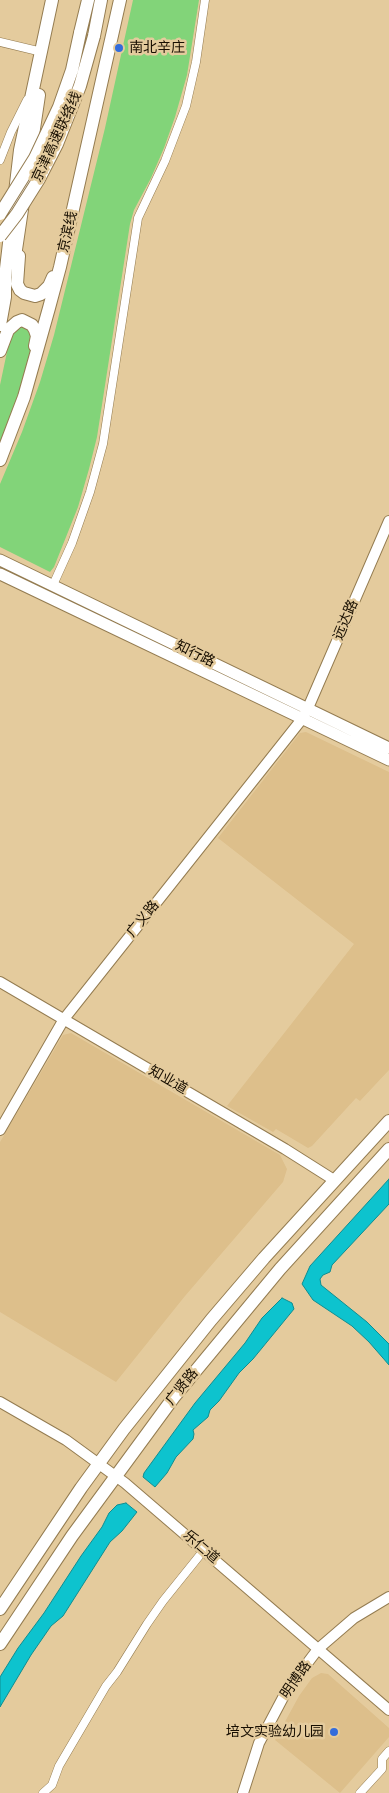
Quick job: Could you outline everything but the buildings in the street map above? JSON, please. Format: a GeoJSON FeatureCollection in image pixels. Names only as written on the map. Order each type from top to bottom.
{"type":"FeatureCollection","features":[{"type":"Feature","properties":{"kind":"main road"},"geometry":{"type":"LineString","coordinates":[[5,297],[2,277],[20,150],[52,0]]}},
{"type":"Feature","properties":{"kind":"main road","name":"京津高速联络线"},"geometry":{"type":"LineString","coordinates":[[0,214],[35,158],[59,107],[72,70],[88,0]]}},
{"type":"Feature","properties":{"kind":"main road","name":"京津高速联络线"},"geometry":{"type":"LineString","coordinates":[[0,236],[17,214],[39,179],[71,112],[94,36],[101,0]]}},
{"type":"Feature","properties":{"kind":"main road","name":"京滨线"},"geometry":{"type":"LineString","coordinates":[[0,460],[26,390],[52,300],[120,0]]}},
{"type":"Feature","properties":{"kind":"main road"},"geometry":{"type":"LineString","coordinates":[[0,326],[20,228],[42,73],[42,52]]}},
{"type":"Feature","properties":{"kind":"main road"},"geometry":{"type":"LineString","coordinates":[[20,228],[17,284],[20,290],[29,296],[41,294],[49,286],[61,248],[68,234]]}},
{"type":"Feature","properties":{"kind":"main road"},"geometry":{"type":"LineString","coordinates":[[0,350],[11,325],[22,320],[32,325],[37,336],[26,390]]}},
{"type":"Feature","properties":{"kind":"main road","name":"知行路"},"geometry":{"type":"LineString","coordinates":[[0,560],[389,748]]}},
{"type":"Feature","properties":{"kind":"main road","name":"知行路"},"geometry":{"type":"LineString","coordinates":[[0,574],[389,760]]}},
{"type":"Feature","properties":{"kind":"main road","name":"广贤路"},"geometry":{"type":"LineString","coordinates":[[0,1609],[124,1429],[211,1320],[264,1258],[389,1121]]}},
{"type":"Feature","properties":{"kind":"main road","name":"广贤路"},"geometry":{"type":"LineString","coordinates":[[0,1644],[116,1475],[174,1397],[280,1269],[389,1149]]}},
{"type":"Feature","properties":{"kind":"street"},"geometry":{"type":"LineString","coordinates":[[53,585],[72,542],[87,500],[103,444],[138,218],[165,161],[186,106],[196,62],[205,0]]}},
{"type":"Feature","properties":{"kind":"street"},"geometry":{"type":"LineString","coordinates":[[0,42],[42,52]]}},
{"type":"Feature","properties":{"kind":"street"},"geometry":{"type":"LineString","coordinates":[[0,160],[11,132],[32,90]]}},
{"type":"Feature","properties":{"kind":"street","name":"远达路"},"geometry":{"type":"LineString","coordinates":[[302,719],[389,522]]}},
{"type":"Feature","properties":{"kind":"street","name":"广义路"},"geometry":{"type":"LineString","coordinates":[[0,1130],[64,1019],[302,719]]}},
{"type":"Feature","properties":{"kind":"street","name":"知业道"},"geometry":{"type":"LineString","coordinates":[[0,982],[285,1149],[334,1180]]}},
{"type":"Feature","properties":{"kind":"street","name":"乐仁道"},"geometry":{"type":"LineString","coordinates":[[0,1402],[66,1440],[116,1475],[389,1710]]}},
{"type":"Feature","properties":{"kind":"street"},"geometry":{"type":"LineString","coordinates":[[43,1793],[52,1785],[59,1766],[106,1686],[158,1608],[204,1550]]}},
{"type":"Feature","properties":{"kind":"street","name":"明博路"},"geometry":{"type":"LineString","coordinates":[[243,1793],[259,1743],[287,1690],[318,1649],[354,1618],[389,1598]]}},
{"type":"Feature","properties":{"kind":"street"},"geometry":{"type":"LineString","coordinates":[[360,1793],[382,1770],[382,1758],[389,1751]]}},
{"type":"Feature","properties":{"kind":"shaded area"},"geometry":{"type":"Polygon","coordinates":[[[306,732],[389,772],[389,1070],[360,1101],[356,1098],[312,1146],[308,1148],[276,1129],[273,1132],[227,1106],[354,944],[218,838],[300,733],[306,732]]]}},
{"type":"Feature","properties":{"kind":"shaded area"},"geometry":{"type":"Polygon","coordinates":[[[71,1033],[280,1155],[287,1169],[283,1182],[185,1296],[116,1382],[0,1312],[0,1142],[63,1035],[71,1033]]]}},
{"type":"Feature","properties":{"kind":"shaded area","name":"培文实验幼儿园"},"geometry":{"type":"Polygon","coordinates":[[[321,1673],[328,1674],[389,1728],[389,1737],[340,1793],[275,1740],[299,1696],[312,1678],[321,1673]]]}},
{"type":"Feature","properties":{"kind":"green space"},"geometry":{"type":"Polygon","coordinates":[[[133,0],[199,0],[187,75],[175,117],[164,148],[134,210],[130,224],[97,437],[89,469],[78,507],[54,567],[50,572],[0,547],[0,484],[22,432],[54,335],[105,128],[133,0]]]}},
{"type":"Feature","properties":{"kind":"green space"},"geometry":{"type":"Polygon","coordinates":[[[22,326],[30,329],[33,341],[18,397],[0,446],[0,385],[11,333],[22,326]]]}},
{"type":"Feature","properties":{"kind":"water"},"geometry":{"type":"Polygon","coordinates":[[[389,1179],[389,1204],[332,1265],[330,1272],[323,1275],[320,1279],[321,1285],[367,1322],[389,1344],[389,1365],[352,1326],[313,1300],[302,1284],[310,1266],[389,1179]]]}},
{"type":"Feature","properties":{"kind":"water"},"geometry":{"type":"Polygon","coordinates":[[[282,1298],[292,1303],[294,1309],[239,1373],[219,1401],[210,1410],[208,1417],[193,1430],[193,1439],[176,1457],[167,1473],[155,1487],[143,1477],[144,1473],[195,1403],[245,1343],[262,1318],[282,1298]]]}},
{"type":"Feature","properties":{"kind":"water"},"geometry":{"type":"Polygon","coordinates":[[[126,1503],[137,1512],[122,1531],[110,1542],[63,1616],[51,1626],[31,1655],[0,1707],[0,1677],[102,1527],[109,1513],[117,1505],[126,1503]]]}},
{"type":"Feature","properties":{"kind":"place","name":"南北辛庄"},"geometry":{"type":"Point","coordinates":[119,48]}},
{"type":"Feature","properties":{"kind":"place","name":"培文实验幼儿园"},"geometry":{"type":"Point","coordinates":[334,1732]}}]}
